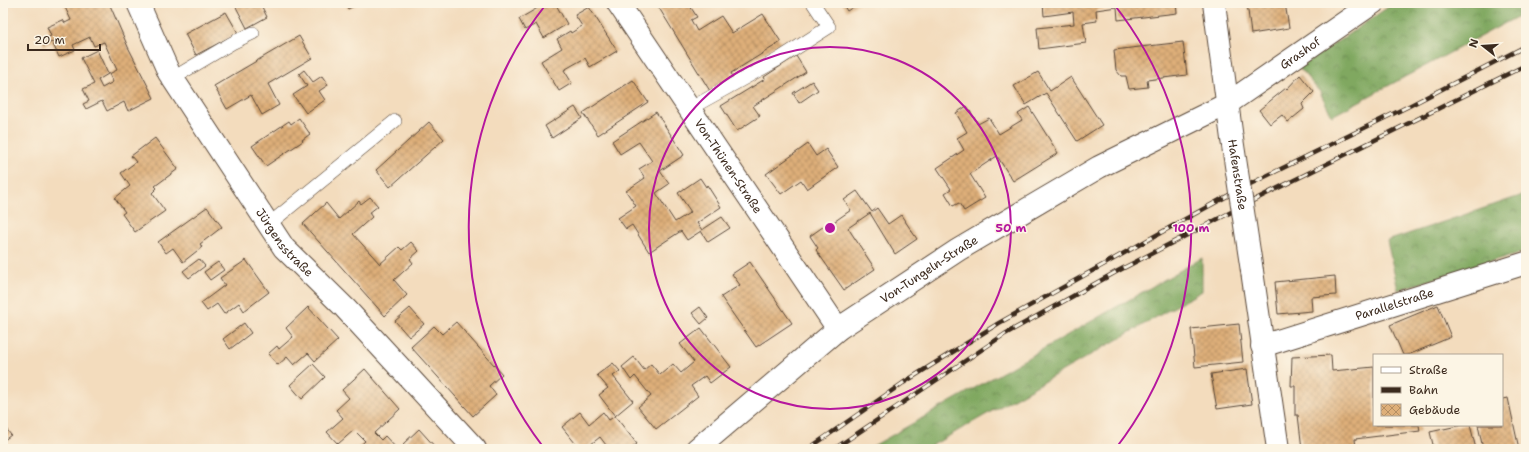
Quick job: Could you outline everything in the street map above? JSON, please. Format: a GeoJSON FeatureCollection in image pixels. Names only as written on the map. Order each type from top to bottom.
{"type":"FeatureCollection","features":[{"type":"Feature","properties":{"kind":"street","name":"Jürgensstraße"},"geometry":{"type":"LineString","coordinates":[[138,3],[173,78],[284,248],[345,308],[475,449]]}},
{"type":"Feature","properties":{"kind":"street","name":"Von-Thünen-Straße"},"geometry":{"type":"LineString","coordinates":[[618,3],[838,329]]}},
{"type":"Feature","properties":{"kind":"street","name":"Hafenstraße"},"geometry":{"type":"LineString","coordinates":[[1214,3],[1232,139],[1278,449]]}},
{"type":"Feature","properties":{"kind":"street","name":"Grashof"},"geometry":{"type":"LineString","coordinates":[[1227,104],[1373,3]]}},
{"type":"Feature","properties":{"kind":"street","name":"Von-Tungeln-Straße"},"geometry":{"type":"LineString","coordinates":[[697,449],[838,329],[958,250],[1099,167],[1227,104]]}},
{"type":"Feature","properties":{"kind":"street","name":"Parallelstraße"},"geometry":{"type":"LineString","coordinates":[[1262,346],[1526,263]]}},
{"type":"Feature","properties":{"kind":"lane"},"geometry":{"type":"LineString","coordinates":[[689,108],[779,59],[829,26],[814,3]]}},
{"type":"Feature","properties":{"kind":"lane"},"geometry":{"type":"LineString","coordinates":[[173,78],[232,43],[253,33]]}},
{"type":"Feature","properties":{"kind":"lane"},"geometry":{"type":"LineString","coordinates":[[268,224],[394,121]]}},
{"type":"Feature","properties":{"kind":"green space"},"geometry":{"type":"Polygon","coordinates":[[[1394,3],[1526,3],[1526,12],[1332,116],[1320,92],[1299,68],[1394,3]]]}},
{"type":"Feature","properties":{"kind":"green space"},"geometry":{"type":"Polygon","coordinates":[[[1526,194],[1526,251],[1398,290],[1387,241],[1526,194]]]}},
{"type":"Feature","properties":{"kind":"green space"},"geometry":{"type":"Polygon","coordinates":[[[1202,258],[1202,291],[926,449],[868,449],[1202,258]]]}},
{"type":"Feature","properties":{"kind":"building"},"geometry":{"type":"Polygon","coordinates":[[[63,3],[109,3],[128,47],[154,98],[128,111],[124,102],[107,111],[102,101],[86,109],[83,104],[89,101],[83,89],[94,84],[81,58],[97,50],[108,74],[98,80],[102,88],[113,82],[109,74],[117,70],[104,42],[94,46],[90,37],[73,45],[75,50],[59,57],[52,42],[44,46],[42,40],[51,36],[47,27],[63,20],[65,23],[71,20],[63,3]]]}},
{"type":"Feature","properties":{"kind":"building"},"geometry":{"type":"Polygon","coordinates":[[[242,3],[260,3],[267,17],[247,28],[236,7],[242,3]]]}},
{"type":"Feature","properties":{"kind":"building"},"geometry":{"type":"Polygon","coordinates":[[[345,3],[360,3],[348,9],[345,3]]]}},
{"type":"Feature","properties":{"kind":"building"},"geometry":{"type":"Polygon","coordinates":[[[546,3],[555,3],[567,24],[544,38],[536,24],[525,30],[519,19],[546,3]]]}},
{"type":"Feature","properties":{"kind":"building"},"geometry":{"type":"Polygon","coordinates":[[[656,3],[688,3],[697,17],[691,20],[697,31],[721,16],[732,33],[763,14],[781,42],[731,73],[733,77],[710,91],[656,3]]]}},
{"type":"Feature","properties":{"kind":"building"},"geometry":{"type":"Polygon","coordinates":[[[842,3],[859,3],[847,11],[842,3]]]}},
{"type":"Feature","properties":{"kind":"building"},"geometry":{"type":"Polygon","coordinates":[[[1043,3],[1176,3],[1177,13],[1118,20],[1117,7],[1096,10],[1097,21],[1083,23],[1086,43],[1039,49],[1037,28],[1074,24],[1073,12],[1044,16],[1043,3]]]}},
{"type":"Feature","properties":{"kind":"building"},"geometry":{"type":"Polygon","coordinates":[[[1247,3],[1285,3],[1289,28],[1251,34],[1247,3]]]}},
{"type":"Feature","properties":{"kind":"building"},"geometry":{"type":"Polygon","coordinates":[[[589,7],[617,51],[590,67],[585,58],[564,70],[572,83],[559,91],[541,61],[562,48],[557,39],[582,26],[575,15],[589,7]]]}},
{"type":"Feature","properties":{"kind":"building"},"geometry":{"type":"Polygon","coordinates":[[[226,12],[238,33],[196,55],[185,34],[226,12]]]}},
{"type":"Feature","properties":{"kind":"building"},"geometry":{"type":"Polygon","coordinates":[[[299,36],[312,58],[268,84],[279,105],[262,115],[251,95],[227,109],[214,86],[299,36]]]}},
{"type":"Feature","properties":{"kind":"building"},"geometry":{"type":"Polygon","coordinates":[[[1183,42],[1187,75],[1147,80],[1148,87],[1129,89],[1126,76],[1121,76],[1116,70],[1114,50],[1183,42]]]}},
{"type":"Feature","properties":{"kind":"building"},"geometry":{"type":"Polygon","coordinates":[[[796,56],[806,72],[753,106],[760,116],[737,131],[721,106],[765,79],[764,77],[796,56]]]}},
{"type":"Feature","properties":{"kind":"building"},"geometry":{"type":"Polygon","coordinates":[[[304,70],[313,82],[322,76],[328,85],[319,91],[325,100],[306,113],[293,95],[307,86],[299,74],[304,70]]]}},
{"type":"Feature","properties":{"kind":"building"},"geometry":{"type":"Polygon","coordinates":[[[1038,72],[1050,91],[1071,77],[1102,125],[1077,141],[1046,93],[1026,105],[1014,86],[1038,72]]]}},
{"type":"Feature","properties":{"kind":"building"},"geometry":{"type":"Polygon","coordinates":[[[1300,75],[1314,92],[1302,104],[1304,109],[1288,122],[1282,115],[1270,124],[1259,110],[1286,88],[1287,89],[1300,75]]]}},
{"type":"Feature","properties":{"kind":"building"},"geometry":{"type":"Polygon","coordinates":[[[633,80],[648,102],[598,135],[583,113],[633,80]]]}},
{"type":"Feature","properties":{"kind":"building"},"geometry":{"type":"Polygon","coordinates":[[[812,81],[818,90],[799,103],[793,93],[812,81]]]}},
{"type":"Feature","properties":{"kind":"building"},"geometry":{"type":"Polygon","coordinates":[[[967,106],[978,124],[989,118],[999,134],[1022,120],[1018,114],[1029,107],[1058,153],[1013,181],[997,156],[970,174],[985,198],[964,211],[959,203],[953,206],[945,193],[951,189],[937,168],[964,150],[957,138],[967,132],[956,113],[967,106]]]}},
{"type":"Feature","properties":{"kind":"building"},"geometry":{"type":"Polygon","coordinates":[[[575,107],[582,118],[552,138],[545,126],[575,107]]]}},
{"type":"Feature","properties":{"kind":"building"},"geometry":{"type":"Polygon","coordinates":[[[656,112],[684,155],[660,171],[669,184],[656,193],[675,222],[691,212],[678,193],[700,178],[706,187],[707,185],[721,207],[697,223],[702,230],[722,217],[730,228],[708,242],[701,231],[687,240],[681,231],[649,252],[632,225],[626,229],[618,218],[636,206],[626,191],[645,178],[639,169],[652,161],[639,142],[620,154],[612,141],[656,112]]]}},
{"type":"Feature","properties":{"kind":"building"},"geometry":{"type":"Polygon","coordinates":[[[299,118],[310,134],[302,140],[303,141],[266,166],[252,146],[289,121],[291,124],[299,118]]]}},
{"type":"Feature","properties":{"kind":"building"},"geometry":{"type":"Polygon","coordinates":[[[429,122],[444,139],[390,187],[376,170],[429,122]]]}},
{"type":"Feature","properties":{"kind":"building"},"geometry":{"type":"Polygon","coordinates":[[[155,138],[178,169],[155,186],[157,188],[152,193],[165,211],[135,232],[122,214],[125,212],[115,198],[130,186],[121,173],[136,162],[131,156],[155,138]]]}},
{"type":"Feature","properties":{"kind":"building"},"geometry":{"type":"Polygon","coordinates":[[[808,144],[816,156],[826,149],[838,167],[807,189],[801,180],[781,194],[766,174],[808,144]]]}},
{"type":"Feature","properties":{"kind":"building"},"geometry":{"type":"Polygon","coordinates":[[[857,191],[872,212],[877,208],[888,224],[901,215],[917,239],[895,254],[870,213],[848,228],[875,269],[844,290],[816,250],[818,248],[810,236],[851,210],[844,200],[857,191]]]}},
{"type":"Feature","properties":{"kind":"building"},"geometry":{"type":"Polygon","coordinates":[[[370,197],[378,206],[369,213],[372,217],[353,234],[380,264],[399,247],[402,250],[411,242],[419,251],[410,259],[413,263],[394,280],[407,295],[385,316],[303,224],[326,203],[339,219],[359,201],[361,204],[370,197]]]}},
{"type":"Feature","properties":{"kind":"building"},"geometry":{"type":"Polygon","coordinates":[[[207,207],[222,227],[200,244],[202,247],[183,262],[173,248],[166,253],[158,242],[207,207]]]}},
{"type":"Feature","properties":{"kind":"building"},"geometry":{"type":"Polygon","coordinates":[[[199,259],[205,266],[189,278],[183,271],[199,259]]]}},
{"type":"Feature","properties":{"kind":"building"},"geometry":{"type":"Polygon","coordinates":[[[246,260],[269,292],[244,311],[239,303],[224,314],[217,304],[207,311],[201,303],[225,285],[220,278],[246,260]]]}},
{"type":"Feature","properties":{"kind":"building"},"geometry":{"type":"Polygon","coordinates":[[[218,262],[224,270],[210,280],[204,272],[218,262]]]}},
{"type":"Feature","properties":{"kind":"building"},"geometry":{"type":"Polygon","coordinates":[[[750,262],[792,323],[756,347],[721,297],[740,285],[732,274],[750,262]]]}},
{"type":"Feature","properties":{"kind":"building"},"geometry":{"type":"Polygon","coordinates":[[[1335,276],[1336,295],[1311,297],[1312,311],[1278,314],[1275,282],[1335,276]]]}},
{"type":"Feature","properties":{"kind":"building"},"geometry":{"type":"Polygon","coordinates":[[[1438,305],[1451,337],[1410,354],[1403,354],[1390,325],[1438,305]]]}},
{"type":"Feature","properties":{"kind":"building"},"geometry":{"type":"Polygon","coordinates":[[[308,307],[338,340],[315,361],[308,353],[294,365],[287,357],[278,365],[268,354],[277,346],[279,349],[293,337],[286,328],[308,307]]]}},
{"type":"Feature","properties":{"kind":"building"},"geometry":{"type":"Polygon","coordinates":[[[700,307],[708,318],[701,324],[692,313],[700,307]]]}},
{"type":"Feature","properties":{"kind":"building"},"geometry":{"type":"Polygon","coordinates":[[[410,308],[424,324],[409,337],[395,321],[410,308]]]}},
{"type":"Feature","properties":{"kind":"building"},"geometry":{"type":"Polygon","coordinates":[[[456,322],[502,374],[489,386],[496,395],[473,416],[411,347],[434,326],[442,334],[456,322]]]}},
{"type":"Feature","properties":{"kind":"building"},"geometry":{"type":"Polygon","coordinates":[[[244,323],[251,333],[230,349],[223,339],[244,323]]]}},
{"type":"Feature","properties":{"kind":"building"},"geometry":{"type":"Polygon","coordinates":[[[1239,324],[1243,362],[1195,367],[1191,329],[1239,324]]]}},
{"type":"Feature","properties":{"kind":"building"},"geometry":{"type":"Polygon","coordinates":[[[701,328],[731,367],[710,383],[705,376],[691,386],[698,396],[656,429],[638,407],[651,396],[635,376],[631,380],[622,367],[634,357],[644,370],[651,364],[660,375],[673,364],[681,373],[694,362],[680,344],[701,328]]]}},
{"type":"Feature","properties":{"kind":"building"},"geometry":{"type":"Polygon","coordinates":[[[1331,355],[1332,371],[1373,367],[1373,426],[1419,426],[1420,431],[1355,439],[1356,449],[1302,449],[1298,415],[1295,415],[1295,386],[1291,386],[1292,357],[1331,355]]]}},
{"type":"Feature","properties":{"kind":"building"},"geometry":{"type":"Polygon","coordinates":[[[613,363],[620,371],[613,376],[633,401],[615,416],[599,395],[608,388],[597,375],[613,363]]]}},
{"type":"Feature","properties":{"kind":"building"},"geometry":{"type":"Polygon","coordinates":[[[313,364],[325,377],[302,399],[290,385],[313,364]]]}},
{"type":"Feature","properties":{"kind":"building"},"geometry":{"type":"Polygon","coordinates":[[[365,369],[400,409],[374,433],[381,440],[385,436],[397,449],[356,449],[365,441],[354,430],[338,444],[327,432],[343,418],[336,410],[349,398],[342,390],[365,369]]]}},
{"type":"Feature","properties":{"kind":"building"},"geometry":{"type":"Polygon","coordinates":[[[1247,369],[1252,404],[1217,409],[1211,374],[1247,369]]]}},
{"type":"Feature","properties":{"kind":"building"},"geometry":{"type":"Polygon","coordinates":[[[1508,398],[1519,449],[1483,449],[1478,426],[1503,426],[1503,399],[1508,398]]]}},
{"type":"Feature","properties":{"kind":"building"},"geometry":{"type":"Polygon","coordinates":[[[580,412],[589,424],[603,412],[609,420],[615,416],[637,444],[632,448],[633,449],[609,449],[600,437],[585,449],[580,449],[562,427],[580,412]]]}},
{"type":"Feature","properties":{"kind":"building"},"geometry":{"type":"Polygon","coordinates":[[[3,425],[11,435],[3,441],[3,425]]]}},
{"type":"Feature","properties":{"kind":"building"},"geometry":{"type":"Polygon","coordinates":[[[1457,426],[1470,426],[1476,449],[1434,449],[1430,432],[1457,426]]]}},
{"type":"Feature","properties":{"kind":"building"},"geometry":{"type":"Polygon","coordinates":[[[419,429],[437,449],[408,449],[403,444],[419,429]]]}},
{"type":"Feature","properties":{"kind":"railway"},"geometry":{"type":"LineString","coordinates":[[808,449],[903,383],[999,323],[1240,189],[1407,107],[1526,46]]}},
{"type":"Feature","properties":{"kind":"railway"},"geometry":{"type":"LineString","coordinates":[[834,449],[1005,334],[1116,272],[1264,195],[1526,65]]}}]}
